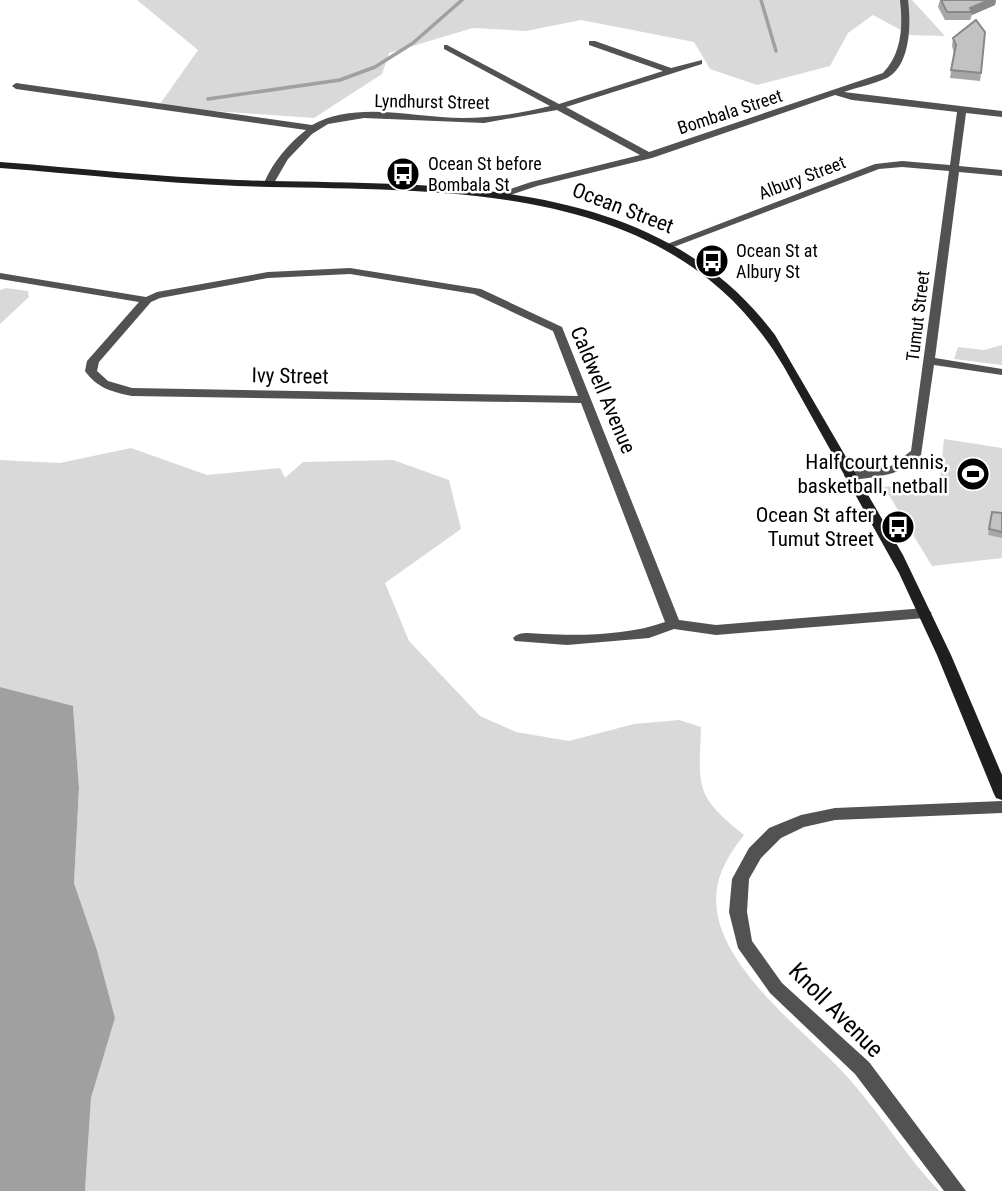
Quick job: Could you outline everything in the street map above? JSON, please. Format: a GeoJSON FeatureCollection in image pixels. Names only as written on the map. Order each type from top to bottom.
{"type":"FeatureCollection","features":[{"type":"Feature","properties":{"kind":"street","name":"Bombala Street"},"geometry":{"type":"LineString","coordinates":[[504,194],[649,156],[886,75],[895,67],[905,26],[904,0]]}},
{"type":"Feature","properties":{"kind":"street"},"geometry":{"type":"LineString","coordinates":[[592,44],[671,71]]}},
{"type":"Feature","properties":{"kind":"street"},"geometry":{"type":"LineString","coordinates":[[447,47],[649,156]]}},
{"type":"Feature","properties":{"kind":"street","name":"Lyndhurst Street"},"geometry":{"type":"LineString","coordinates":[[313,128],[337,119],[363,116],[481,121],[557,107],[699,62]]}},
{"type":"Feature","properties":{"kind":"street"},"geometry":{"type":"LineString","coordinates":[[16,86],[313,128]]}},
{"type":"Feature","properties":{"kind":"street"},"geometry":{"type":"LineString","coordinates":[[838,93],[852,97],[1002,114]]}},
{"type":"Feature","properties":{"kind":"street","name":"Tumut Street"},"geometry":{"type":"LineString","coordinates":[[850,476],[892,470],[909,464],[917,452],[962,110]]}},
{"type":"Feature","properties":{"kind":"street"},"geometry":{"type":"LineString","coordinates":[[269,183],[274,170],[313,128]]}},
{"type":"Feature","properties":{"kind":"street","name":"Ocean Street"},"geometry":{"type":"LineString","coordinates":[[0,164],[269,183],[422,185],[504,194],[592,216],[667,246],[733,295],[763,328],[904,569],[1002,794]]}},
{"type":"Feature","properties":{"kind":"street","name":"Albury Street"},"geometry":{"type":"LineString","coordinates":[[667,246],[878,166],[902,164],[1002,173]]}},
{"type":"Feature","properties":{"kind":"street","name":"Caldwell Avenue"},"geometry":{"type":"LineString","coordinates":[[147,300],[157,295],[268,275],[350,271],[477,291],[558,329],[673,624]]}},
{"type":"Feature","properties":{"kind":"street"},"geometry":{"type":"LineString","coordinates":[[0,276],[147,300]]}},
{"type":"Feature","properties":{"kind":"street","name":"Ivy Street"},"geometry":{"type":"LineString","coordinates":[[147,300],[93,361],[91,371],[96,380],[107,387],[132,392],[586,400]]}},
{"type":"Feature","properties":{"kind":"street"},"geometry":{"type":"LineString","coordinates":[[930,361],[1002,372]]}},
{"type":"Feature","properties":{"kind":"street"},"geometry":{"type":"LineString","coordinates":[[520,638],[567,640],[649,633],[673,624],[716,630],[925,613]]}},
{"type":"Feature","properties":{"kind":"street","name":"Knoll Avenue"},"geometry":{"type":"LineString","coordinates":[[956,1191],[862,1068],[776,988],[744,943],[738,912],[741,879],[755,853],[775,833],[801,821],[835,814],[1002,807]]}},
{"type":"Feature","properties":{"kind":"shaded area"},"geometry":{"type":"Polygon","coordinates":[[[137,0],[912,0],[945,36],[910,35],[873,15],[848,33],[830,66],[757,85],[710,69],[694,42],[581,20],[526,31],[473,28],[389,53],[382,74],[314,118],[158,107],[198,50],[137,0]]]}},
{"type":"Feature","properties":{"kind":"shaded area"},"geometry":{"type":"Polygon","coordinates":[[[6,288],[28,291],[29,297],[0,324],[0,290],[6,288]]]}},
{"type":"Feature","properties":{"kind":"shaded area"},"geometry":{"type":"Polygon","coordinates":[[[1002,345],[1002,365],[954,359],[958,347],[984,350],[1002,345]]]}},
{"type":"Feature","properties":{"kind":"shaded area"},"geometry":{"type":"Polygon","coordinates":[[[944,439],[1002,448],[1002,558],[932,566],[884,487],[940,480],[944,439]]]}},
{"type":"Feature","properties":{"kind":"shaded area"},"geometry":{"type":"Polygon","coordinates":[[[131,448],[207,475],[280,468],[285,478],[303,462],[393,460],[449,480],[461,529],[385,583],[409,641],[480,716],[516,732],[569,741],[634,724],[679,720],[701,727],[700,764],[703,789],[716,810],[744,835],[724,866],[716,897],[721,927],[735,956],[756,985],[781,1012],[852,1082],[939,1191],[85,1191],[91,1098],[115,1018],[97,950],[74,883],[79,788],[73,707],[0,687],[0,460],[60,463],[131,448]]]}},
{"type":"Feature","properties":{"kind":"shaded area"},"geometry":{"type":"Polygon","coordinates":[[[0,687],[73,706],[79,788],[74,883],[97,950],[115,1018],[91,1098],[85,1191],[0,1191],[0,687]]]}},
{"type":"Feature","properties":{"kind":"building"},"geometry":{"type":"Polygon","coordinates":[[[941,0],[989,0],[970,8],[972,12],[947,12],[941,0]]]}},
{"type":"Feature","properties":{"kind":"building"},"geometry":{"type":"Polygon","coordinates":[[[976,20],[985,32],[981,73],[951,70],[956,45],[953,38],[976,20]]]}},
{"type":"Feature","properties":{"kind":"building"},"geometry":{"type":"Polygon","coordinates":[[[992,512],[1002,513],[1002,532],[989,529],[992,512]]]}},
{"type":"Feature","properties":{"kind":"waterway"},"geometry":{"type":"LineString","coordinates":[[208,99],[340,80],[375,67],[413,43],[462,0]]}},
{"type":"Feature","properties":{"kind":"waterway"},"geometry":{"type":"LineString","coordinates":[[761,0],[776,51]]}},
{"type":"Feature","properties":{"kind":"place","name":"Ocean St before Bombala St"},"geometry":{"type":"Point","coordinates":[403,174]}},
{"type":"Feature","properties":{"kind":"place","name":"Ocean St at Albury St"},"geometry":{"type":"Point","coordinates":[712,261]}},
{"type":"Feature","properties":{"kind":"place","name":"Half court tennis, basketball, netball"},"geometry":{"type":"Point","coordinates":[973,474]}},
{"type":"Feature","properties":{"kind":"place","name":"Ocean St after Tumut Street"},"geometry":{"type":"Point","coordinates":[898,527]}}]}
